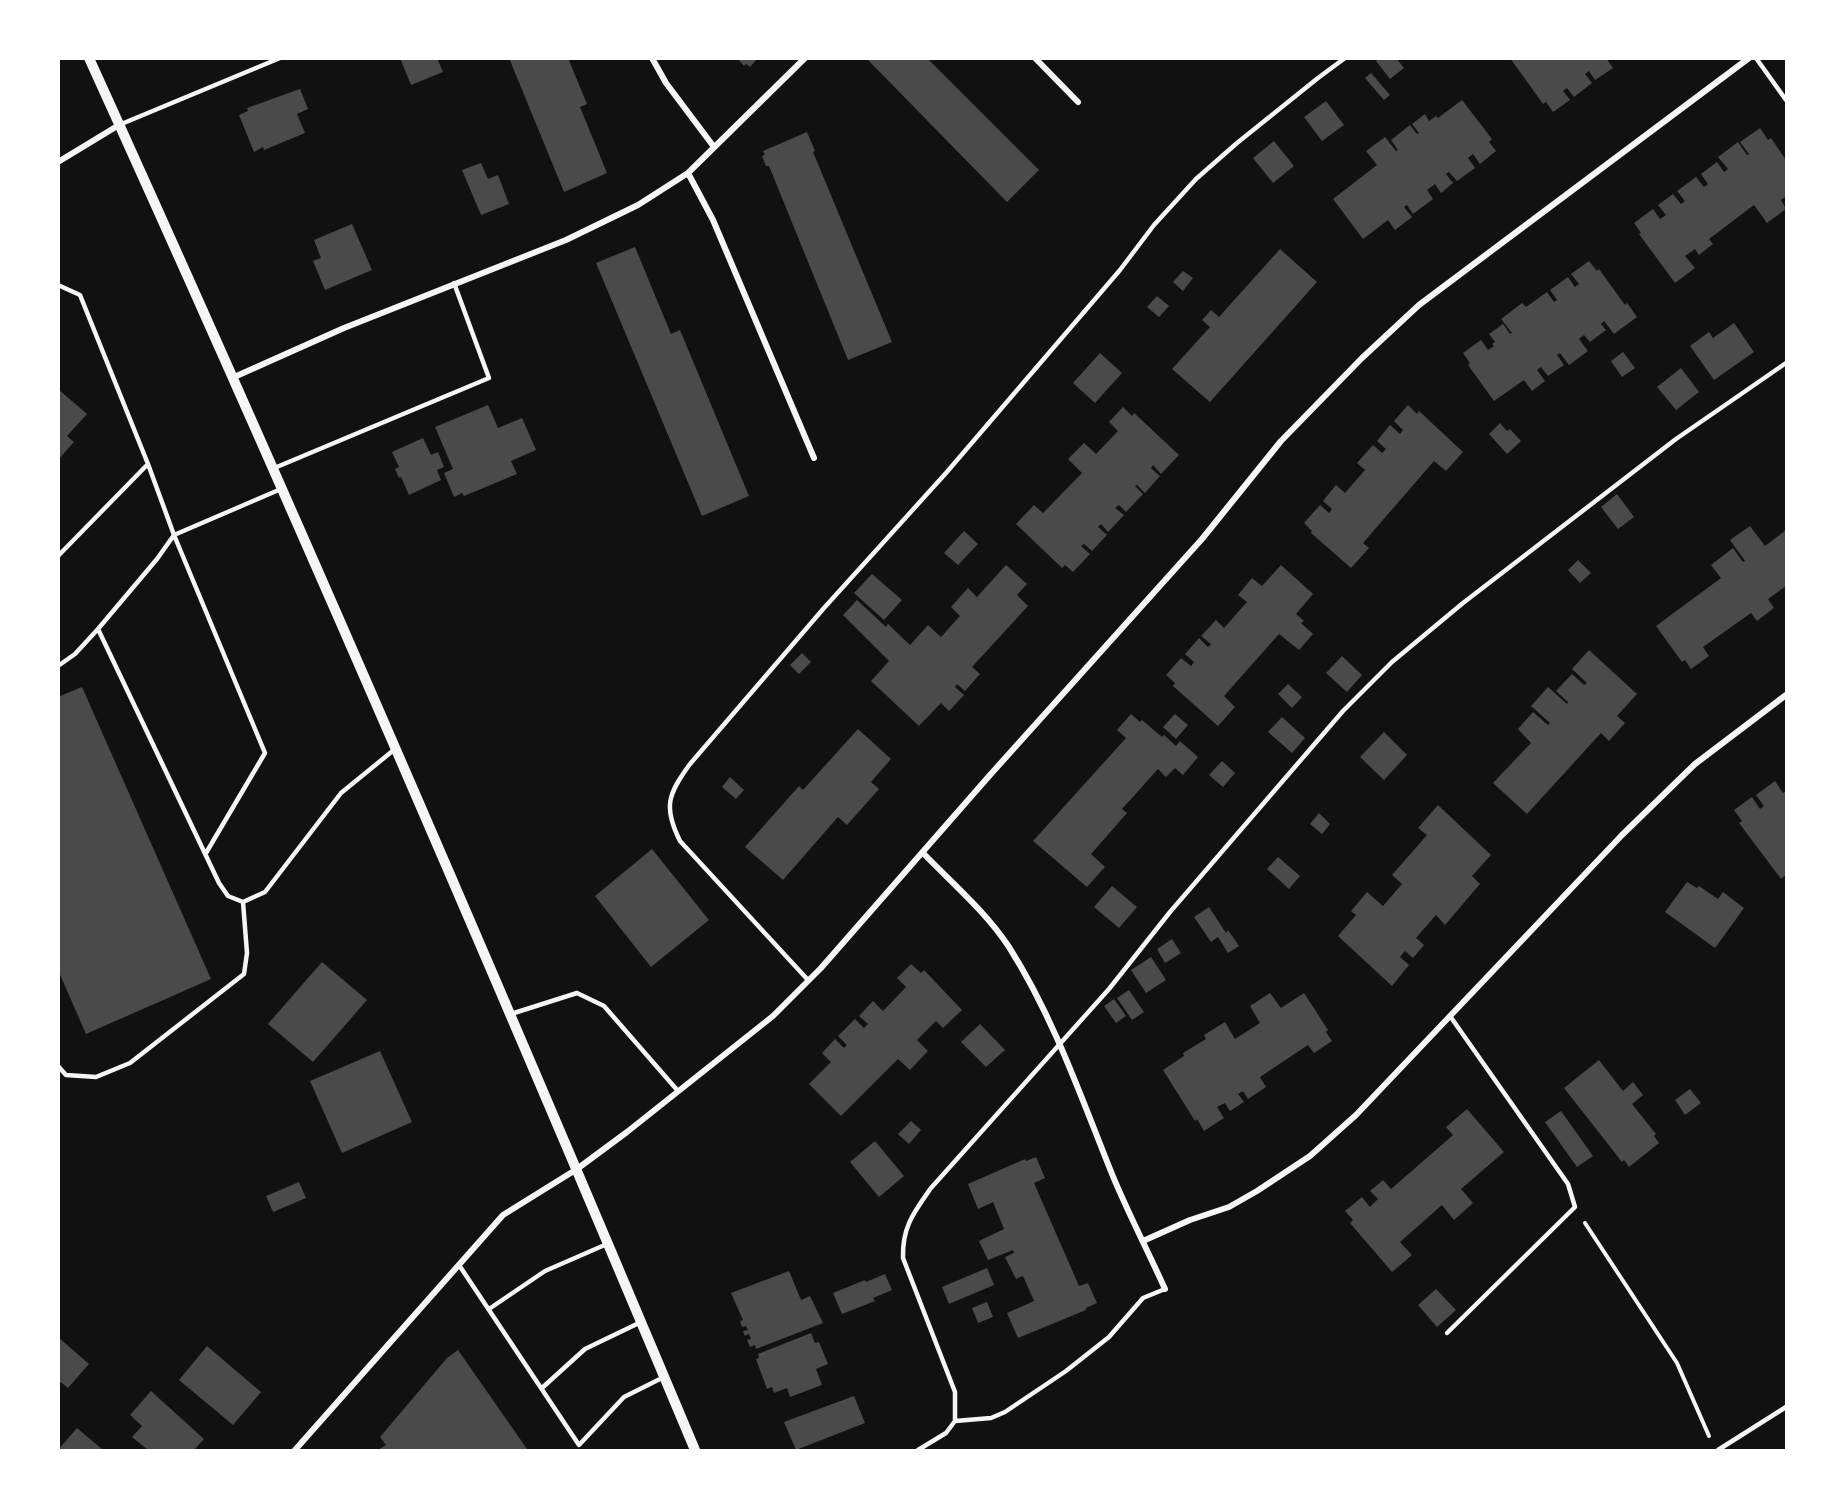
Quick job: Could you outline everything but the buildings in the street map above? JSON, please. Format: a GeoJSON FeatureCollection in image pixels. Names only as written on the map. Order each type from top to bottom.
{"type":"FeatureCollection","features":[{"type":"Feature","properties":{"kind":"street"},"geometry":{"type":"LineString","coordinates":[[89,58],[396,749],[511,1014],[695,1450]]}},
{"type":"Feature","properties":{"kind":"street"},"geometry":{"type":"LineString","coordinates":[[652,58],[666,83],[714,147]]}},
{"type":"Feature","properties":{"kind":"street"},"geometry":{"type":"LineString","coordinates":[[232,378],[344,328],[566,240],[638,205],[688,173],[806,58]]}},
{"type":"Feature","properties":{"kind":"street"},"geometry":{"type":"LineString","coordinates":[[1035,58],[1078,102]]}},
{"type":"Feature","properties":{"kind":"street"},"geometry":{"type":"LineString","coordinates":[[295,1450],[503,1215],[577,1169],[773,1016],[923,853],[1202,539],[1281,441],[1362,358],[1419,305],[1749,58]]}},
{"type":"Feature","properties":{"kind":"street"},"geometry":{"type":"LineString","coordinates":[[58,162],[119,125]]}},
{"type":"Feature","properties":{"kind":"street"},"geometry":{"type":"LineString","coordinates":[[688,173],[713,220],[814,458]]}},
{"type":"Feature","properties":{"kind":"street"},"geometry":{"type":"LineString","coordinates":[[1143,1241],[1190,1220],[1228,1207],[1310,1156],[1356,1115],[1622,835],[1695,764],[1786,695]]}},
{"type":"Feature","properties":{"kind":"street"},"geometry":{"type":"LineString","coordinates":[[923,853],[982,913],[1008,946],[1060,1044],[1113,1176],[1165,1289]]}},
{"type":"Feature","properties":{"kind":"lane"},"geometry":{"type":"LineString","coordinates":[[119,125],[280,58]]}},
{"type":"Feature","properties":{"kind":"lane"},"geometry":{"type":"LineString","coordinates":[[808,980],[680,841],[670,821],[670,803],[674,786],[690,764],[824,608],[946,473],[1161,217],[1196,179],[1237,142],[1345,58]]}},
{"type":"Feature","properties":{"kind":"lane"},"geometry":{"type":"LineString","coordinates":[[1756,58],[1786,100]]}},
{"type":"Feature","properties":{"kind":"lane"},"geometry":{"type":"LineString","coordinates":[[272,469],[489,378],[454,283]]}},
{"type":"Feature","properties":{"kind":"lane"},"geometry":{"type":"LineString","coordinates":[[58,285],[80,296],[174,535],[265,753],[206,853]]}},
{"type":"Feature","properties":{"kind":"lane"},"geometry":{"type":"LineString","coordinates":[[918,1450],[946,1433],[955,1420],[955,1392],[903,1258],[902,1240],[909,1219],[931,1188],[1109,989],[1170,912],[1342,711],[1392,663],[1462,603],[1676,439],[1786,363]]}},
{"type":"Feature","properties":{"kind":"lane"},"geometry":{"type":"LineString","coordinates":[[58,556],[148,464]]}},
{"type":"Feature","properties":{"kind":"lane"},"geometry":{"type":"LineString","coordinates":[[58,666],[75,654],[98,629],[157,559],[174,535],[281,489]]}},
{"type":"Feature","properties":{"kind":"lane"},"geometry":{"type":"LineString","coordinates":[[98,629],[219,883],[228,896],[243,902],[265,892],[341,793],[396,749]]}},
{"type":"Feature","properties":{"kind":"lane"},"geometry":{"type":"LineString","coordinates":[[58,1066],[66,1075],[96,1077],[130,1063],[244,975],[248,953],[243,902]]}},
{"type":"Feature","properties":{"kind":"lane"},"geometry":{"type":"LineString","coordinates":[[511,1014],[578,993],[604,1006],[678,1091]]}},
{"type":"Feature","properties":{"kind":"lane"},"geometry":{"type":"LineString","coordinates":[[1447,1333],[1575,1207],[1568,1184],[1450,1016]]}},
{"type":"Feature","properties":{"kind":"lane"},"geometry":{"type":"LineString","coordinates":[[489,1309],[545,1271],[608,1243]]}},
{"type":"Feature","properties":{"kind":"lane"},"geometry":{"type":"LineString","coordinates":[[459,1265],[583,1450]]}},
{"type":"Feature","properties":{"kind":"lane"},"geometry":{"type":"LineString","coordinates":[[955,1420],[991,1418],[1005,1412],[1066,1371],[1109,1337],[1143,1298],[1165,1289]]}},
{"type":"Feature","properties":{"kind":"lane"},"geometry":{"type":"LineString","coordinates":[[542,1388],[585,1349],[641,1322]]}},
{"type":"Feature","properties":{"kind":"lane"},"geometry":{"type":"LineString","coordinates":[[579,1445],[624,1397],[664,1377]]}},
{"type":"Feature","properties":{"kind":"lane"},"geometry":{"type":"LineString","coordinates":[[1718,1450],[1786,1407]]}},
{"type":"Feature","properties":{"kind":"path"},"geometry":{"type":"LineString","coordinates":[[1575,1207],[1677,1363],[1710,1440]]}}]}
